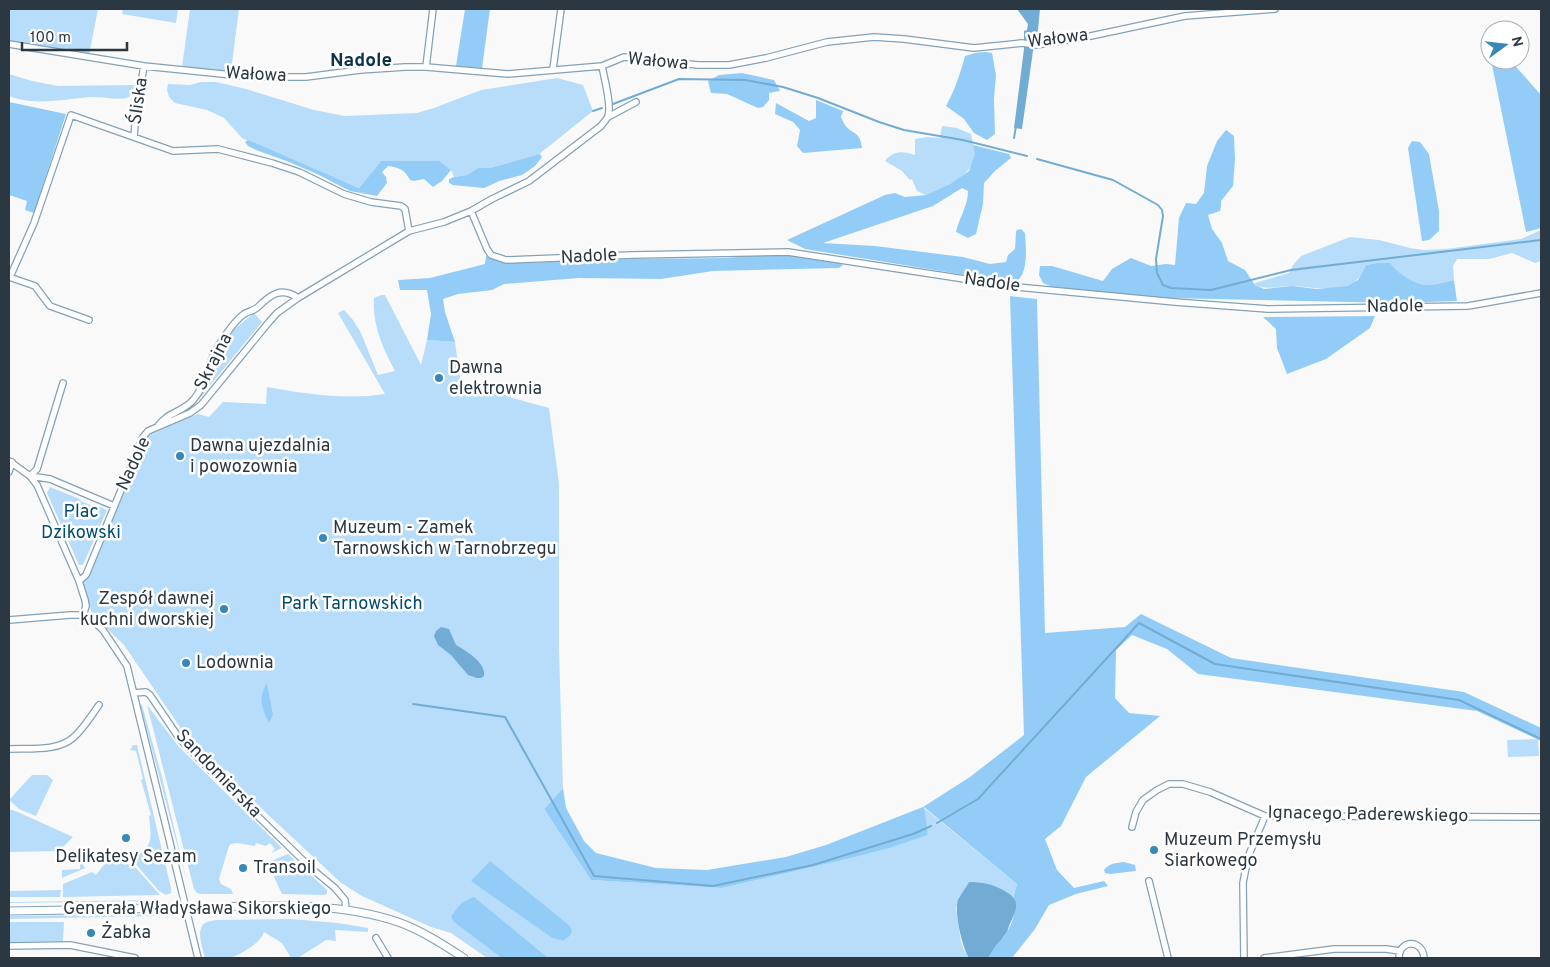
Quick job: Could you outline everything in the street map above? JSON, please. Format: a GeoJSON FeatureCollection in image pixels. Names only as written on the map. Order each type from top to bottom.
{"type":"FeatureCollection","features":[{"type":"Feature","properties":{"kind":"street"},"geometry":{"type":"LineString","coordinates":[[426,67],[433,9]]}},
{"type":"Feature","properties":{"kind":"street"},"geometry":{"type":"LineString","coordinates":[[553,70],[561,9]]}},
{"type":"Feature","properties":{"kind":"street","name":"Wałowa"},"geometry":{"type":"LineString","coordinates":[[9,44],[144,66],[252,77],[294,78],[374,68],[426,67],[508,74],[602,66],[624,57],[698,66],[729,64],[766,58],[827,42],[874,37],[974,48],[1022,43],[1036,45],[1086,37],[1184,16],[1275,9]]}},
{"type":"Feature","properties":{"kind":"street","name":"Śliska"},"geometry":{"type":"LineString","coordinates":[[134,137],[136,112],[144,66]]}},
{"type":"Feature","properties":{"kind":"street"},"geometry":{"type":"LineString","coordinates":[[602,66],[608,97],[608,117]]}},
{"type":"Feature","properties":{"kind":"street","name":"Nadole"},"geometry":{"type":"LineString","coordinates":[[79,581],[86,575],[143,437],[148,431],[190,413],[201,405],[277,313],[298,298],[409,231],[444,222],[471,211],[529,181],[601,126],[608,117],[636,102]]}},
{"type":"Feature","properties":{"kind":"street"},"geometry":{"type":"LineString","coordinates":[[89,320],[50,306],[35,286],[9,277],[34,223],[71,114],[173,151],[218,149],[243,155],[299,172],[344,194],[371,202],[401,206],[405,209],[409,231]]}},
{"type":"Feature","properties":{"kind":"street","name":"Nadole"},"geometry":{"type":"LineString","coordinates":[[471,211],[491,255],[506,260],[788,252],[1017,287],[1268,309],[1468,306],[1541,293]]}},
{"type":"Feature","properties":{"kind":"street","name":"Skrajna"},"geometry":{"type":"LineString","coordinates":[[158,426],[161,420],[184,408],[194,400],[201,389],[220,343],[244,314],[254,310],[269,296],[280,292],[291,293],[298,298]]}},
{"type":"Feature","properties":{"kind":"street"},"geometry":{"type":"LineString","coordinates":[[30,476],[37,469],[63,383]]}},
{"type":"Feature","properties":{"kind":"street"},"geometry":{"type":"LineString","coordinates":[[9,472],[11,462],[30,476],[37,484],[79,581],[86,606],[83,616]]}},
{"type":"Feature","properties":{"kind":"street"},"geometry":{"type":"LineString","coordinates":[[30,476],[50,479],[114,506]]}},
{"type":"Feature","properties":{"kind":"street"},"geometry":{"type":"LineString","coordinates":[[9,620],[70,615],[83,616],[96,622],[127,666],[198,958]]}},
{"type":"Feature","properties":{"kind":"street","name":"Sandomierska"},"geometry":{"type":"LineString","coordinates":[[134,693],[146,692],[150,695],[179,738],[344,897],[346,909]]}},
{"type":"Feature","properties":{"kind":"street"},"geometry":{"type":"LineString","coordinates":[[9,749],[51,747],[64,743],[75,736],[99,705]]}},
{"type":"Feature","properties":{"kind":"street","name":"Ignacego Paderewskiego"},"geometry":{"type":"LineString","coordinates":[[1132,827],[1136,812],[1143,800],[1169,784],[1183,784],[1200,789],[1265,816],[1541,817]]}},
{"type":"Feature","properties":{"kind":"street"},"geometry":{"type":"LineString","coordinates":[[1244,958],[1243,883],[1248,857],[1265,816]]}},
{"type":"Feature","properties":{"kind":"street"},"geometry":{"type":"LineString","coordinates":[[1149,881],[1168,958]]}},
{"type":"Feature","properties":{"kind":"street","name":"Generała Władysława Sikorskiego"},"geometry":{"type":"LineString","coordinates":[[9,911],[314,907],[346,909],[398,922],[440,942],[464,958]]}},
{"type":"Feature","properties":{"kind":"street"},"geometry":{"type":"LineString","coordinates":[[376,938],[388,958]]}},
{"type":"Feature","properties":{"kind":"street"},"geometry":{"type":"LineString","coordinates":[[1399,958],[1400,951],[1406,945],[1414,944],[1421,948],[1424,958]]}},
{"type":"Feature","properties":{"kind":"street"},"geometry":{"type":"LineString","coordinates":[[9,946],[70,945],[127,958],[135,958]]}},
{"type":"Feature","properties":{"kind":"street"},"geometry":{"type":"LineString","coordinates":[[1264,958],[1334,949],[1386,949],[1400,951]]}},
{"type":"Feature","properties":{"kind":"green space"},"geometry":{"type":"Polygon","coordinates":[[[9,9],[98,9],[89,55],[9,41],[9,9]]]}},
{"type":"Feature","properties":{"kind":"green space"},"geometry":{"type":"Polygon","coordinates":[[[123,9],[178,9],[176,23],[122,14],[123,9]]]}},
{"type":"Feature","properties":{"kind":"green space"},"geometry":{"type":"Polygon","coordinates":[[[190,9],[239,9],[231,71],[182,67],[190,9]]]}},
{"type":"Feature","properties":{"kind":"green space"},"geometry":{"type":"Polygon","coordinates":[[[9,74],[58,86],[135,85],[135,92],[129,97],[122,99],[94,97],[29,101],[9,96],[9,74]]]}},
{"type":"Feature","properties":{"kind":"green space"},"geometry":{"type":"Polygon","coordinates":[[[557,78],[583,85],[593,111],[538,155],[490,168],[478,168],[467,175],[454,177],[451,170],[381,161],[359,188],[242,138],[224,118],[207,110],[175,103],[169,97],[167,90],[168,84],[190,85],[201,82],[216,82],[246,89],[314,110],[345,116],[417,113],[481,90],[557,78]]]}},
{"type":"Feature","properties":{"kind":"green space"},"geometry":{"type":"Polygon","coordinates":[[[942,126],[957,128],[971,134],[975,154],[969,169],[963,175],[949,185],[926,195],[917,191],[912,179],[910,180],[902,171],[885,161],[888,157],[899,152],[915,155],[915,139],[927,137],[940,138],[942,126]]]}},
{"type":"Feature","properties":{"kind":"green space"},"geometry":{"type":"Polygon","coordinates":[[[1541,230],[1541,261],[1535,263],[1512,253],[1489,259],[1457,259],[1453,266],[1454,280],[1436,284],[1426,285],[1416,282],[1401,274],[1390,263],[1377,263],[1366,265],[1355,281],[1343,287],[1289,286],[1270,288],[1255,285],[1255,283],[1289,273],[1301,256],[1350,237],[1379,240],[1423,250],[1446,249],[1521,239],[1541,230]]]}},
{"type":"Feature","properties":{"kind":"green space","name":"Park Tarnowskich"},"geometry":{"type":"Polygon","coordinates":[[[385,295],[421,365],[427,340],[455,342],[462,392],[494,391],[549,408],[559,484],[559,649],[563,788],[544,809],[591,880],[722,888],[847,859],[928,835],[923,807],[1017,884],[1013,897],[1006,891],[969,883],[956,908],[961,942],[969,958],[487,958],[451,933],[431,927],[362,896],[340,882],[231,780],[231,774],[228,771],[222,770],[182,730],[124,645],[92,614],[83,581],[89,576],[147,436],[198,414],[209,417],[223,402],[266,404],[267,387],[326,395],[371,396],[385,394],[338,313],[344,310],[353,320],[361,333],[378,375],[395,371],[377,327],[374,298],[385,295]],[[471,880],[552,938],[563,941],[570,936],[572,931],[471,880]]]}},
{"type":"Feature","properties":{"kind":"green space"},"geometry":{"type":"Polygon","coordinates":[[[254,313],[262,322],[195,404],[204,388],[214,360],[226,336],[254,313]]]}},
{"type":"Feature","properties":{"kind":"green space","name":"Plac Dzikowski"},"geometry":{"type":"Polygon","coordinates":[[[50,487],[95,507],[107,510],[83,565],[79,565],[47,493],[50,487]]]}},
{"type":"Feature","properties":{"kind":"green space"},"geometry":{"type":"Polygon","coordinates":[[[140,704],[142,705],[162,777],[187,882],[140,704]]]}},
{"type":"Feature","properties":{"kind":"green space"},"geometry":{"type":"Polygon","coordinates":[[[147,705],[179,747],[282,848],[271,853],[275,849],[270,843],[266,846],[256,843],[255,846],[231,844],[219,879],[221,884],[231,889],[233,894],[201,894],[197,893],[194,889],[147,705]]]}},
{"type":"Feature","properties":{"kind":"green space"},"geometry":{"type":"Polygon","coordinates":[[[1538,739],[1539,756],[1508,757],[1507,740],[1538,739]]]}},
{"type":"Feature","properties":{"kind":"green space"},"geometry":{"type":"Polygon","coordinates":[[[133,745],[137,745],[171,888],[171,893],[166,895],[159,891],[126,853],[143,852],[150,839],[149,816],[151,815],[141,780],[143,779],[136,751],[130,750],[133,745]]]}},
{"type":"Feature","properties":{"kind":"green space"},"geometry":{"type":"Polygon","coordinates":[[[32,775],[47,775],[53,780],[36,816],[19,809],[9,800],[32,775]]]}},
{"type":"Feature","properties":{"kind":"green space"},"geometry":{"type":"Polygon","coordinates":[[[9,809],[73,837],[59,851],[9,852],[9,809]]]}},
{"type":"Feature","properties":{"kind":"green space"},"geometry":{"type":"Polygon","coordinates":[[[93,852],[83,865],[85,868],[62,878],[62,870],[80,869],[80,855],[62,855],[62,853],[93,852]]]}},
{"type":"Feature","properties":{"kind":"green space"},"geometry":{"type":"Polygon","coordinates":[[[288,854],[327,890],[327,894],[282,894],[272,873],[274,872],[273,869],[270,869],[271,867],[276,867],[276,862],[271,861],[288,854]]]}},
{"type":"Feature","properties":{"kind":"green space"},"geometry":{"type":"Polygon","coordinates":[[[111,856],[136,868],[160,895],[63,897],[63,884],[92,872],[96,875],[111,856]]]}},
{"type":"Feature","properties":{"kind":"green space"},"geometry":{"type":"Polygon","coordinates":[[[61,890],[60,897],[9,897],[9,891],[61,890]]]}},
{"type":"Feature","properties":{"kind":"green space"},"geometry":{"type":"Polygon","coordinates":[[[160,901],[9,903],[9,902],[160,901]]]}},
{"type":"Feature","properties":{"kind":"green space"},"geometry":{"type":"Polygon","coordinates":[[[160,914],[160,916],[9,919],[11,916],[160,914]]]}},
{"type":"Feature","properties":{"kind":"green space"},"geometry":{"type":"Polygon","coordinates":[[[290,919],[338,923],[368,928],[368,932],[335,930],[336,941],[326,940],[298,958],[291,958],[282,943],[264,932],[255,944],[230,958],[205,958],[201,945],[200,930],[206,922],[216,920],[290,919]]]}},
{"type":"Feature","properties":{"kind":"green space"},"geometry":{"type":"Polygon","coordinates":[[[9,922],[64,922],[63,941],[9,942],[9,922]]]}},
{"type":"Feature","properties":{"kind":"shaded area"},"geometry":{"type":"Polygon","coordinates":[[[465,9],[490,9],[482,68],[456,66],[465,9]]]}},
{"type":"Feature","properties":{"kind":"shaded area"},"geometry":{"type":"Polygon","coordinates":[[[1017,9],[1040,9],[1037,40],[1033,51],[1022,129],[1014,128],[1024,49],[1024,31],[1027,30],[1028,24],[1017,9]]]}},
{"type":"Feature","properties":{"kind":"shaded area"},"geometry":{"type":"Polygon","coordinates":[[[985,52],[992,53],[996,75],[994,99],[995,134],[987,140],[974,133],[964,119],[946,106],[957,82],[965,56],[985,52]]]}},
{"type":"Feature","properties":{"kind":"shaded area"},"geometry":{"type":"Polygon","coordinates":[[[1493,70],[1519,70],[1541,95],[1541,228],[1526,232],[1493,70]]]}},
{"type":"Feature","properties":{"kind":"shaded area"},"geometry":{"type":"Polygon","coordinates":[[[742,73],[774,80],[780,91],[769,93],[769,100],[763,107],[758,108],[727,94],[711,93],[708,81],[719,75],[742,73]]]}},
{"type":"Feature","properties":{"kind":"shaded area"},"geometry":{"type":"Polygon","coordinates":[[[816,100],[843,111],[841,117],[844,123],[858,135],[862,148],[803,153],[797,146],[800,130],[793,122],[775,114],[776,103],[809,121],[816,118],[816,100]]]}},
{"type":"Feature","properties":{"kind":"shaded area"},"geometry":{"type":"Polygon","coordinates":[[[9,102],[66,114],[34,213],[25,210],[27,201],[9,195],[9,102]]]}},
{"type":"Feature","properties":{"kind":"shaded area"},"geometry":{"type":"Polygon","coordinates":[[[1226,130],[1234,136],[1233,186],[1221,201],[1220,211],[1208,215],[1212,229],[1222,243],[1228,261],[1245,270],[1255,285],[1264,289],[1292,286],[1317,289],[1347,286],[1358,280],[1366,265],[1390,263],[1406,277],[1421,284],[1426,285],[1454,280],[1457,301],[1397,303],[1168,298],[1055,288],[1043,283],[1039,275],[1040,266],[1052,266],[1103,281],[1112,269],[1131,258],[1151,266],[1175,265],[1179,218],[1186,203],[1196,204],[1204,193],[1207,166],[1217,141],[1226,130]]]}},
{"type":"Feature","properties":{"kind":"shaded area"},"geometry":{"type":"Polygon","coordinates":[[[248,140],[359,188],[381,161],[439,161],[451,170],[442,181],[433,187],[424,179],[410,180],[406,173],[396,167],[388,166],[382,172],[386,177],[387,183],[377,196],[350,191],[317,174],[248,146],[245,142],[248,140]]]}},
{"type":"Feature","properties":{"kind":"shaded area"},"geometry":{"type":"Polygon","coordinates":[[[1412,141],[1420,142],[1429,154],[1439,211],[1439,231],[1429,240],[1422,241],[1408,148],[1412,141]]]}},
{"type":"Feature","properties":{"kind":"shaded area"},"geometry":{"type":"Polygon","coordinates":[[[973,145],[1009,154],[1011,158],[984,183],[983,204],[976,234],[968,238],[956,232],[968,196],[968,191],[962,188],[933,206],[823,243],[875,246],[963,257],[990,264],[1006,262],[1008,255],[1015,249],[1016,232],[1021,229],[1025,233],[1026,260],[1023,273],[1015,283],[805,249],[787,240],[885,195],[895,193],[905,197],[926,195],[950,184],[969,171],[975,154],[973,145]]]}},
{"type":"Feature","properties":{"kind":"shaded area"},"geometry":{"type":"Polygon","coordinates":[[[540,154],[542,157],[535,166],[522,175],[499,181],[484,188],[449,183],[449,179],[467,175],[478,168],[490,168],[540,154]]]}},
{"type":"Feature","properties":{"kind":"shaded area"},"geometry":{"type":"Polygon","coordinates":[[[776,254],[843,265],[839,268],[713,271],[661,279],[579,278],[504,284],[492,290],[458,294],[443,299],[445,312],[455,342],[427,340],[431,314],[427,290],[400,290],[398,280],[430,278],[485,264],[486,256],[502,262],[523,263],[725,258],[776,254]]]}},
{"type":"Feature","properties":{"kind":"shaded area"},"geometry":{"type":"Polygon","coordinates":[[[1010,296],[1037,299],[1045,633],[1125,627],[1141,614],[1231,658],[1464,692],[1541,728],[1541,741],[1477,711],[1198,674],[1167,649],[1132,635],[1116,650],[1115,698],[1129,713],[1160,716],[1086,777],[1061,826],[1045,839],[1057,870],[1074,888],[1104,881],[1108,886],[1076,894],[1049,905],[1035,929],[1012,958],[988,958],[1011,925],[1015,908],[1013,898],[1017,884],[924,807],[928,835],[847,859],[722,888],[591,880],[544,809],[563,788],[566,808],[584,841],[596,853],[656,868],[707,870],[786,857],[826,845],[923,807],[970,777],[1024,735],[1010,296]]]}},
{"type":"Feature","properties":{"kind":"shaded area"},"geometry":{"type":"Polygon","coordinates":[[[1375,316],[1370,328],[1326,359],[1287,374],[1277,348],[1276,329],[1263,317],[1375,316]]]}},
{"type":"Feature","properties":{"kind":"shaded area"},"geometry":{"type":"Polygon","coordinates":[[[441,627],[449,629],[456,645],[479,662],[484,671],[484,676],[477,678],[468,675],[451,655],[438,645],[434,636],[441,627]]]}},
{"type":"Feature","properties":{"kind":"shaded area"},"geometry":{"type":"Polygon","coordinates":[[[267,684],[273,715],[269,723],[263,708],[262,699],[262,694],[267,684]]]}},
{"type":"Feature","properties":{"kind":"shaded area"},"geometry":{"type":"Polygon","coordinates":[[[490,861],[570,926],[572,931],[570,936],[563,941],[552,938],[471,881],[490,861]]]}},
{"type":"Feature","properties":{"kind":"shaded area"},"geometry":{"type":"Polygon","coordinates":[[[1124,862],[1135,865],[1136,871],[1105,873],[1104,870],[1108,866],[1124,862]]]}},
{"type":"Feature","properties":{"kind":"shaded area"},"geometry":{"type":"Polygon","coordinates":[[[969,882],[995,886],[1009,894],[1016,902],[1007,931],[988,958],[969,958],[961,938],[957,905],[969,882]]]}},
{"type":"Feature","properties":{"kind":"shaded area"},"geometry":{"type":"Polygon","coordinates":[[[474,897],[548,958],[502,958],[454,922],[451,917],[458,907],[463,902],[474,897]]]}},
{"type":"Feature","properties":{"kind":"waterway"},"geometry":{"type":"LineString","coordinates":[[613,104],[679,79],[745,80],[783,87],[818,98],[904,130],[963,140],[1027,156]]}},
{"type":"Feature","properties":{"kind":"waterway"},"geometry":{"type":"LineString","coordinates":[[593,111],[602,108]]}},
{"type":"Feature","properties":{"kind":"waterway"},"geometry":{"type":"LineString","coordinates":[[1014,138],[1016,126]]}},
{"type":"Feature","properties":{"kind":"waterway"},"geometry":{"type":"LineString","coordinates":[[1037,159],[1113,180],[1158,205],[1162,210],[1163,216],[1156,259],[1157,273],[1163,285],[1171,288],[1211,290],[1291,270],[1541,240]]}},
{"type":"Feature","properties":{"kind":"waterway"},"geometry":{"type":"LineString","coordinates":[[937,823],[978,799],[1139,623],[1215,664],[1459,700],[1541,739]]}},
{"type":"Feature","properties":{"kind":"waterway"},"geometry":{"type":"LineString","coordinates":[[413,704],[505,717],[594,876],[713,886],[813,865],[913,834],[931,826]]}},
{"type":"Feature","properties":{"kind":"place","name":"Dawna elektrownia"},"geometry":{"type":"Point","coordinates":[439,378]}},
{"type":"Feature","properties":{"kind":"place","name":"Dawna ujezdalnia i powozownia"},"geometry":{"type":"Point","coordinates":[180,456]}},
{"type":"Feature","properties":{"kind":"place","name":"Muzeum - Zamek Tarnowskich w Tarnobrzegu"},"geometry":{"type":"Point","coordinates":[323,538]}},
{"type":"Feature","properties":{"kind":"place","name":"Zespół dawnej kuchni dworskiej"},"geometry":{"type":"Point","coordinates":[224,609]}},
{"type":"Feature","properties":{"kind":"place","name":"Lodownia"},"geometry":{"type":"Point","coordinates":[186,663]}},
{"type":"Feature","properties":{"kind":"place","name":"Delikatesy Sezam"},"geometry":{"type":"Point","coordinates":[126,838]}},
{"type":"Feature","properties":{"kind":"place","name":"Muzeum Przemysłu Siarkowego"},"geometry":{"type":"Point","coordinates":[1154,850]}},
{"type":"Feature","properties":{"kind":"place","name":"Transoil"},"geometry":{"type":"Point","coordinates":[243,868]}},
{"type":"Feature","properties":{"kind":"place","name":"Żabka"},"geometry":{"type":"Point","coordinates":[91,933]}},
{"type":"Feature","properties":{"kind":"district","name":"Nadole"},"geometry":{"type":"Point","coordinates":[361,61]}}]}
